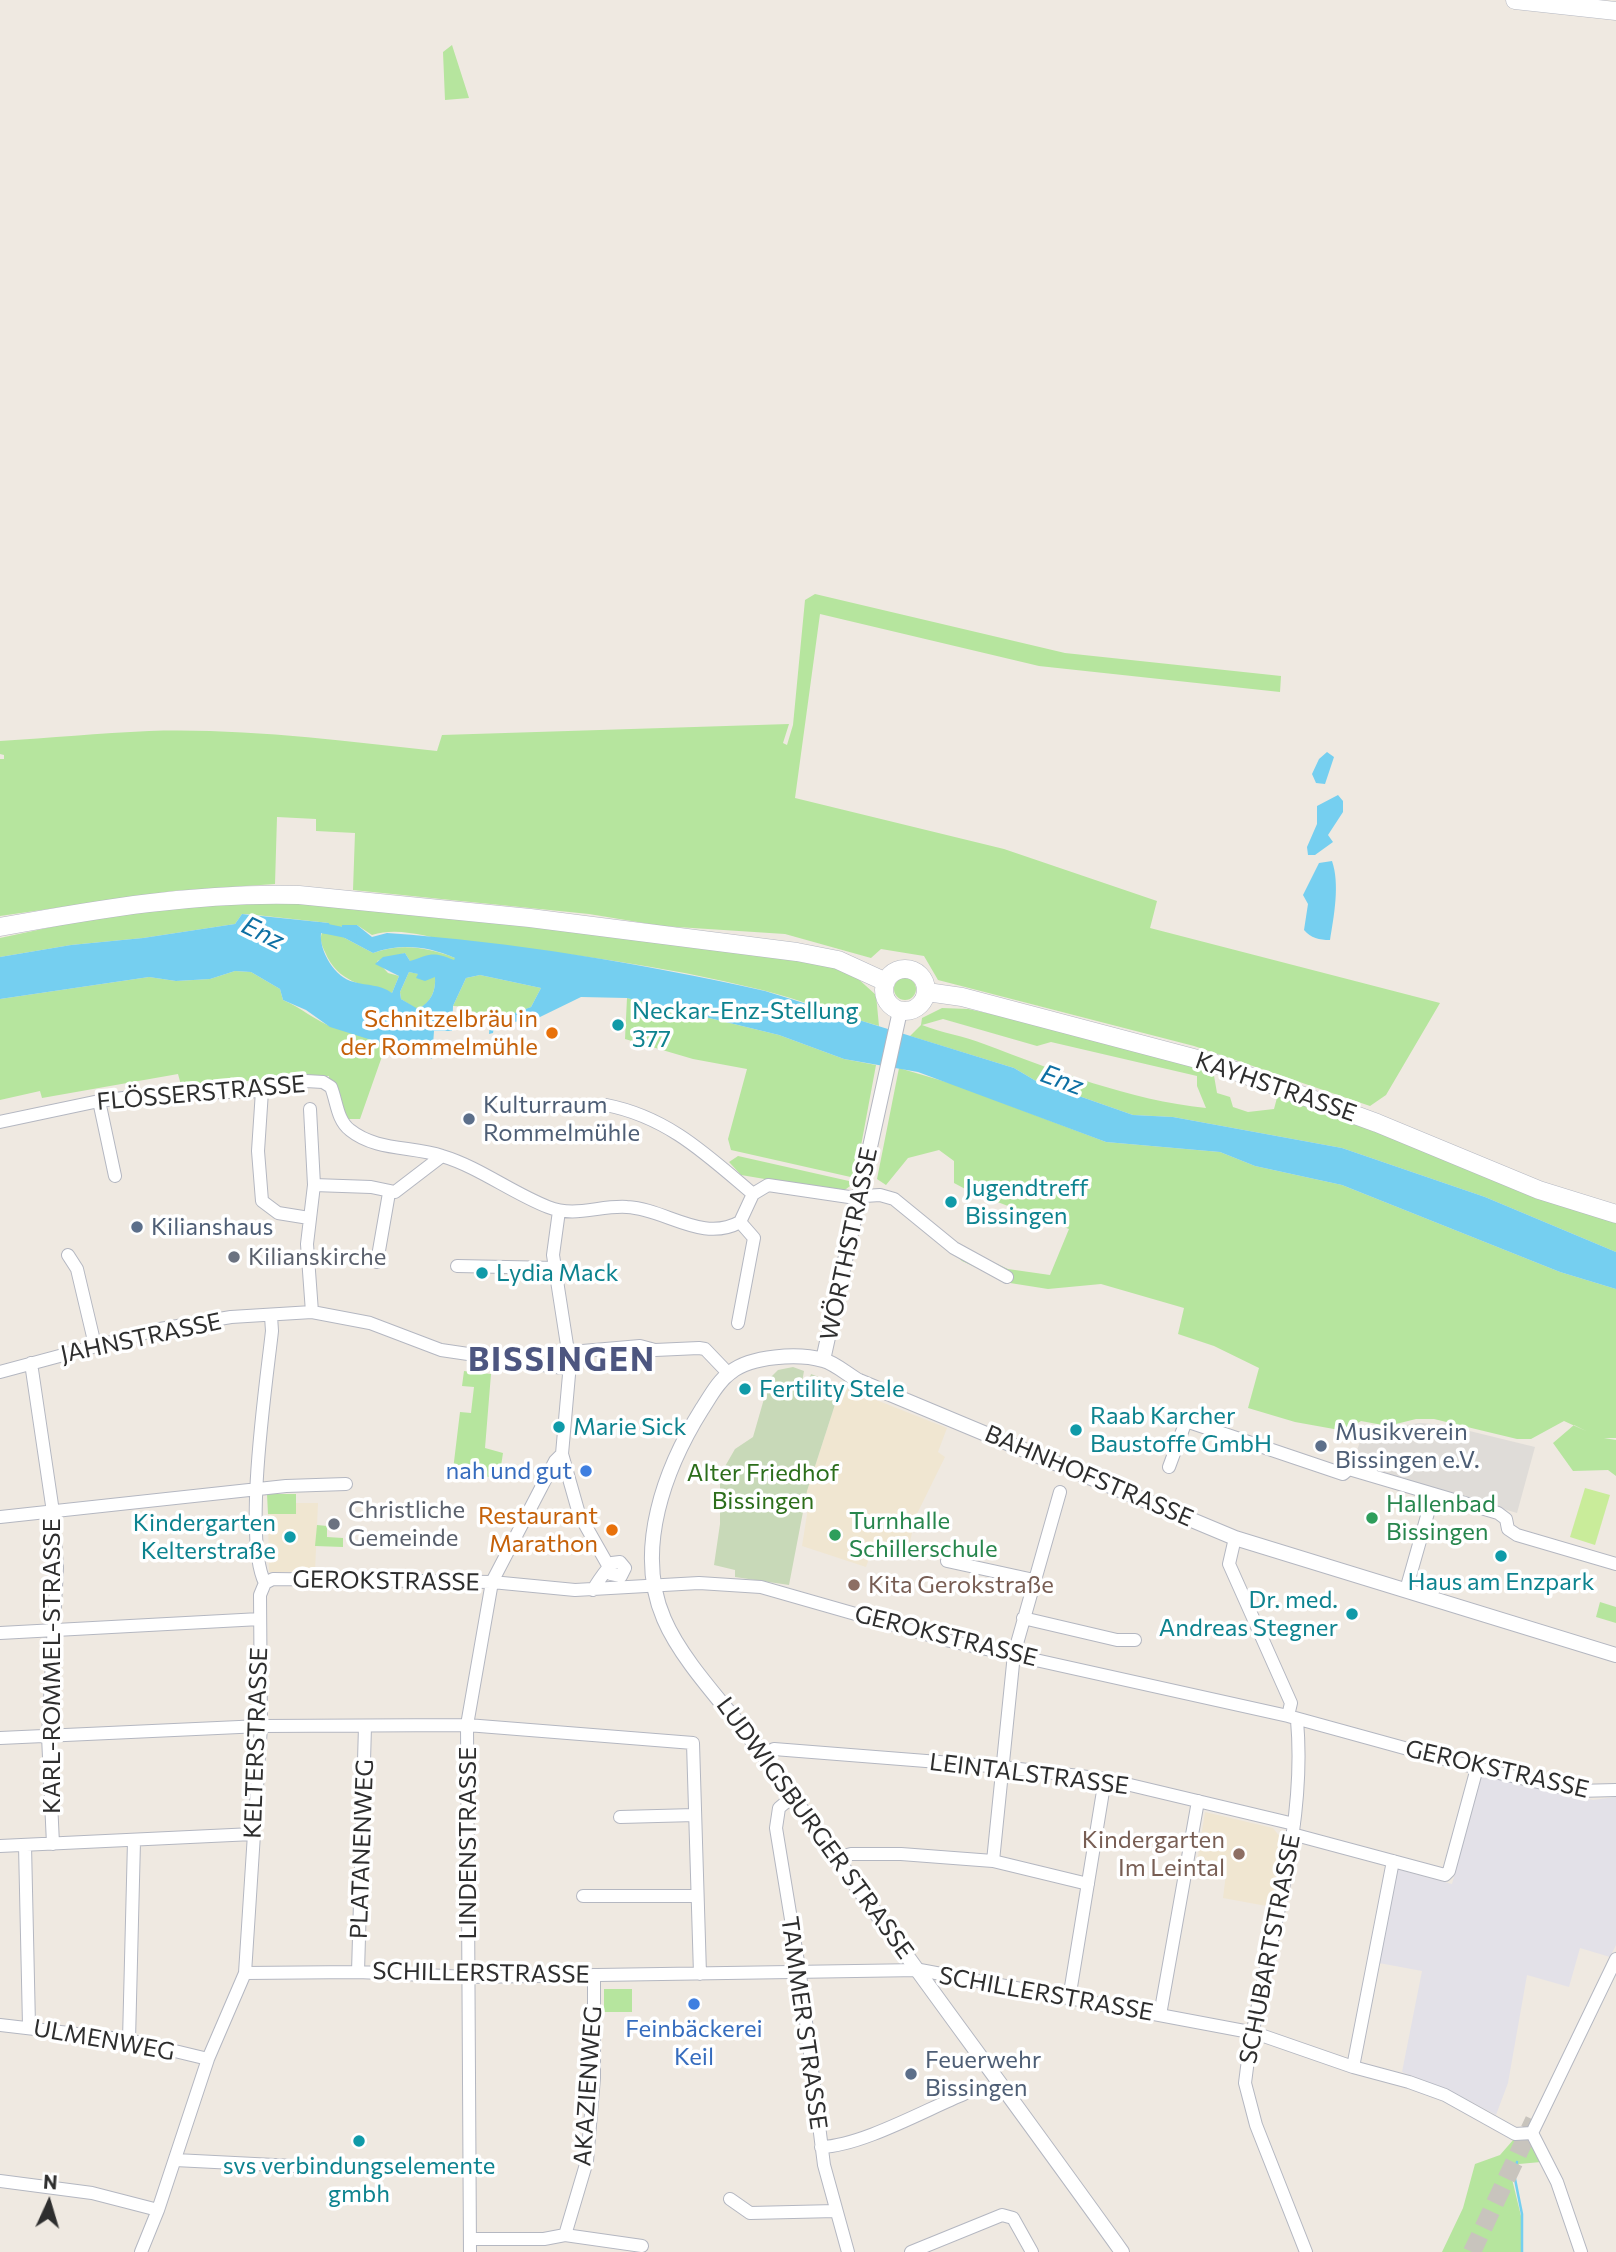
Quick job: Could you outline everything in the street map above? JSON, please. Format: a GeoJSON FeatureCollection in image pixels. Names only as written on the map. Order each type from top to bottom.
{"type":"FeatureCollection","features":[{"type":"Feature","properties":{"kind":"main road"},"geometry":{"type":"LineString","coordinates":[[1515,0],[1616,11]]}},
{"type":"Feature","properties":{"kind":"main road"},"geometry":{"type":"LineString","coordinates":[[0,927],[176,901],[262,894],[299,895],[748,945],[838,960],[886,982]]}},
{"type":"Feature","properties":{"kind":"main road"},"geometry":{"type":"LineString","coordinates":[[907,969],[921,976],[926,992],[918,1007],[899,1014],[888,1002],[886,982],[891,974],[907,969]]}},
{"type":"Feature","properties":{"kind":"main road","name":"KAYHSTRASSE"},"geometry":{"type":"LineString","coordinates":[[926,992],[962,997],[1216,1064],[1377,1123],[1539,1190],[1616,1214]]}},
{"type":"Feature","properties":{"kind":"street","name":"WÖRTHSTRASSE"},"geometry":{"type":"LineString","coordinates":[[823,1360],[899,1014]]}},
{"type":"Feature","properties":{"kind":"street","name":"FLÖSSERSTRASSE"},"geometry":{"type":"LineString","coordinates":[[0,1122],[99,1101],[162,1094],[262,1091],[306,1081],[323,1082],[331,1087],[339,1115],[347,1128],[360,1138],[395,1148],[442,1156],[559,1211],[580,1213],[634,1208],[710,1230],[722,1230],[740,1222]]}},
{"type":"Feature","properties":{"kind":"street"},"geometry":{"type":"LineString","coordinates":[[262,1091],[258,1151],[262,1201],[278,1213],[309,1218]]}},
{"type":"Feature","properties":{"kind":"street"},"geometry":{"type":"LineString","coordinates":[[99,1101],[115,1176]]}},
{"type":"Feature","properties":{"kind":"street"},"geometry":{"type":"LineString","coordinates":[[606,1105],[642,1114],[670,1127],[717,1161],[753,1194]]}},
{"type":"Feature","properties":{"kind":"street"},"geometry":{"type":"LineString","coordinates":[[310,1110],[314,1185],[309,1218],[307,1270],[312,1312]]}},
{"type":"Feature","properties":{"kind":"street"},"geometry":{"type":"LineString","coordinates":[[314,1185],[371,1187],[389,1193],[395,1192],[442,1156]]}},
{"type":"Feature","properties":{"kind":"street"},"geometry":{"type":"LineString","coordinates":[[738,1323],[754,1238],[740,1222],[753,1194],[759,1188],[779,1185],[860,1198],[880,1195],[894,1199],[954,1248],[1007,1277]]}},
{"type":"Feature","properties":{"kind":"street"},"geometry":{"type":"LineString","coordinates":[[377,1262],[389,1193]]}},
{"type":"Feature","properties":{"kind":"street"},"geometry":{"type":"LineString","coordinates":[[559,1211],[552,1255],[570,1352],[562,1454],[579,1514],[609,1567],[593,1590]]}},
{"type":"Feature","properties":{"kind":"street"},"geometry":{"type":"LineString","coordinates":[[68,1255],[77,1269],[95,1345]]}},
{"type":"Feature","properties":{"kind":"street"},"geometry":{"type":"LineString","coordinates":[[457,1266],[556,1268]]}},
{"type":"Feature","properties":{"kind":"street","name":"JAHNSTRASSE"},"geometry":{"type":"LineString","coordinates":[[0,1372],[95,1345],[205,1320],[312,1312],[370,1323],[452,1352],[570,1368]]}},
{"type":"Feature","properties":{"kind":"street","name":"KELTERSTRASSE"},"geometry":{"type":"LineString","coordinates":[[141,2252],[158,2210],[208,2059],[245,1973],[261,1726],[260,1595],[265,1583],[258,1564],[258,1489],[272,1331],[271,1315]]}},
{"type":"Feature","properties":{"kind":"street"},"geometry":{"type":"LineString","coordinates":[[570,1352],[640,1346],[656,1350],[699,1348],[705,1349],[728,1373]]}},
{"type":"Feature","properties":{"kind":"street","name":"BAHNHOFSTRASSE"},"geometry":{"type":"LineString","coordinates":[[728,1373],[764,1358],[823,1360],[859,1381],[1235,1538],[1616,1655]]}},
{"type":"Feature","properties":{"kind":"street","name":"KARL-ROMMEL-STRASSE"},"geometry":{"type":"LineString","coordinates":[[31,1363],[53,1512],[57,1568],[48,1736],[53,1844]]}},
{"type":"Feature","properties":{"kind":"street","name":"LUDWIGSBURGER STRASSE"},"geometry":{"type":"LineString","coordinates":[[728,1373],[682,1441],[663,1489],[654,1540],[656,1585],[664,1618],[680,1647],[763,1755],[1122,2252]]}},
{"type":"Feature","properties":{"kind":"street"},"geometry":{"type":"LineString","coordinates":[[1169,1467],[1186,1421],[1343,1474],[1349,1469],[1497,1513],[1506,1519],[1508,1530],[1517,1535],[1616,1564]]}},
{"type":"Feature","properties":{"kind":"street","name":"LINDENSTRASSE"},"geometry":{"type":"LineString","coordinates":[[470,2245],[467,1725],[492,1582],[555,1461],[562,1454]]}},
{"type":"Feature","properties":{"kind":"street"},"geometry":{"type":"LineString","coordinates":[[0,1517],[258,1489],[346,1484]]}},
{"type":"Feature","properties":{"kind":"street"},"geometry":{"type":"LineString","coordinates":[[993,1861],[1013,1654],[1060,1492]]}},
{"type":"Feature","properties":{"kind":"street"},"geometry":{"type":"LineString","coordinates":[[1406,1590],[1433,1495]]}},
{"type":"Feature","properties":{"kind":"street","name":"SCHUBARTSTRASSE"},"geometry":{"type":"LineString","coordinates":[[1235,1538],[1229,1564],[1291,1703],[1300,1753],[1293,1829],[1245,2083],[1256,2125],[1306,2252]]}},
{"type":"Feature","properties":{"kind":"street"},"geometry":{"type":"LineString","coordinates":[[947,1561],[1034,1580]]}},
{"type":"Feature","properties":{"kind":"street","name":"GEROKSTRASSE"},"geometry":{"type":"LineString","coordinates":[[265,1583],[273,1579],[492,1582],[593,1590],[699,1583],[761,1587],[950,1641],[1293,1718],[1477,1768],[1577,1791],[1616,1790]]}},
{"type":"Feature","properties":{"kind":"street"},"geometry":{"type":"LineString","coordinates":[[1023,1618],[1117,1640],[1135,1640]]}},
{"type":"Feature","properties":{"kind":"street"},"geometry":{"type":"LineString","coordinates":[[0,1633],[260,1619]]}},
{"type":"Feature","properties":{"kind":"street"},"geometry":{"type":"LineString","coordinates":[[0,1738],[261,1726],[467,1725],[693,1743],[700,1975]]}},
{"type":"Feature","properties":{"kind":"street","name":"PLATANENWEG"},"geometry":{"type":"LineString","coordinates":[[358,1972],[365,1726]]}},
{"type":"Feature","properties":{"kind":"street","name":"LEINTALSTRASSE"},"geometry":{"type":"LineString","coordinates":[[763,1755],[774,1749],[1002,1767],[1105,1779],[1198,1801],[1445,1875],[1450,1871],[1477,1768]]}},
{"type":"Feature","properties":{"kind":"street"},"geometry":{"type":"LineString","coordinates":[[1069,1998],[1105,1779]]}},
{"type":"Feature","properties":{"kind":"street","name":"TAMMER STRASSE"},"geometry":{"type":"LineString","coordinates":[[792,1797],[779,1808],[775,1828],[800,1973],[821,2147],[848,2252]]}},
{"type":"Feature","properties":{"kind":"street"},"geometry":{"type":"LineString","coordinates":[[1160,2015],[1198,1801]]}},
{"type":"Feature","properties":{"kind":"street"},"geometry":{"type":"LineString","coordinates":[[621,1817],[695,1815]]}},
{"type":"Feature","properties":{"kind":"street"},"geometry":{"type":"LineString","coordinates":[[0,1846],[253,1834]]}},
{"type":"Feature","properties":{"kind":"street"},"geometry":{"type":"LineString","coordinates":[[129,2040],[134,1841]]}},
{"type":"Feature","properties":{"kind":"street"},"geometry":{"type":"LineString","coordinates":[[25,1845],[29,2026]]}},
{"type":"Feature","properties":{"kind":"street"},"geometry":{"type":"LineString","coordinates":[[838,1858],[851,1854],[901,1854],[993,1861],[1088,1884]]}},
{"type":"Feature","properties":{"kind":"street"},"geometry":{"type":"LineString","coordinates":[[1353,2067],[1393,1861]]}},
{"type":"Feature","properties":{"kind":"street"},"geometry":{"type":"LineString","coordinates":[[583,1896],[697,1896]]}},
{"type":"Feature","properties":{"kind":"street"},"geometry":{"type":"LineString","coordinates":[[1581,2252],[1557,2182],[1532,2133],[1616,1959]]}},
{"type":"Feature","properties":{"kind":"street","name":"SCHILLERSTRASSE"},"geometry":{"type":"LineString","coordinates":[[245,1973],[358,1972],[468,1977],[920,1970],[1255,2033],[1445,2095],[1515,2134],[1532,2133]]}},
{"type":"Feature","properties":{"kind":"street","name":"AKAZIENWEG"},"geometry":{"type":"LineString","coordinates":[[565,2235],[587,2161],[594,2078],[594,1975]]}},
{"type":"Feature","properties":{"kind":"street","name":"ULMENWEG"},"geometry":{"type":"LineString","coordinates":[[0,2025],[29,2026],[129,2040],[208,2059]]}},
{"type":"Feature","properties":{"kind":"street"},"geometry":{"type":"LineString","coordinates":[[821,2147],[857,2139],[964,2094]]}},
{"type":"Feature","properties":{"kind":"street"},"geometry":{"type":"LineString","coordinates":[[175,2160],[334,2168]]}},
{"type":"Feature","properties":{"kind":"street"},"geometry":{"type":"LineString","coordinates":[[0,2181],[92,2193],[158,2210]]}},
{"type":"Feature","properties":{"kind":"street"},"geometry":{"type":"LineString","coordinates":[[730,2199],[750,2213],[836,2211]]}},
{"type":"Feature","properties":{"kind":"street"},"geometry":{"type":"LineString","coordinates":[[911,2252],[1002,2215],[1013,2218],[1032,2252]]}},
{"type":"Feature","properties":{"kind":"street"},"geometry":{"type":"LineString","coordinates":[[470,2245],[565,2235],[642,2246]]}},
{"type":"Feature","properties":{"kind":"shaded area"},"geometry":{"type":"Polygon","coordinates":[[[841,1386],[947,1428],[938,1452],[945,1457],[915,1518],[907,1557],[872,1550],[866,1567],[802,1546],[808,1508],[804,1507],[807,1491],[841,1386]]]}},
{"type":"Feature","properties":{"kind":"shaded area"},"geometry":{"type":"Polygon","coordinates":[[[1420,1423],[1445,1425],[1535,1447],[1517,1513],[1352,1464],[1364,1431],[1420,1423]]]}},
{"type":"Feature","properties":{"kind":"shaded area"},"geometry":{"type":"Polygon","coordinates":[[[296,1503],[318,1503],[315,1572],[269,1572],[268,1514],[296,1514],[296,1503]]]}},
{"type":"Feature","properties":{"kind":"shaded area"},"geometry":{"type":"Polygon","coordinates":[[[1487,1775],[1593,1800],[1615,1797],[1616,1791],[1616,1945],[1610,1957],[1580,1948],[1569,1987],[1527,1975],[1508,2083],[1496,2115],[1451,2091],[1402,2072],[1422,1971],[1379,1963],[1396,1869],[1452,1884],[1481,1778],[1487,1775]]]}},
{"type":"Feature","properties":{"kind":"shaded area","name":"Kindergarten Im Leintal"},"geometry":{"type":"Polygon","coordinates":[[[1205,1812],[1273,1828],[1281,1838],[1272,1907],[1223,1898],[1226,1874],[1196,1869],[1205,1812]]]}},
{"type":"Feature","properties":{"kind":"green space"},"geometry":{"type":"Polygon","coordinates":[[[452,45],[469,98],[445,100],[443,52],[452,45]]]}},
{"type":"Feature","properties":{"kind":"green space"},"geometry":{"type":"Polygon","coordinates":[[[815,594],[1065,653],[1281,676],[1280,692],[1039,666],[820,614],[795,798],[1004,849],[1157,901],[1150,928],[1440,1003],[1386,1095],[1370,1106],[1194,1046],[938,980],[924,956],[881,949],[871,958],[785,934],[662,926],[589,914],[353,890],[355,833],[316,831],[316,819],[277,817],[275,884],[173,891],[0,916],[0,759],[4,759],[4,755],[0,754],[0,741],[131,732],[221,731],[437,751],[442,735],[789,724],[783,743],[787,745],[793,725],[805,600],[815,594]]]}},
{"type":"Feature","properties":{"kind":"green space"},"geometry":{"type":"Polygon","coordinates":[[[281,900],[674,940],[835,967],[855,976],[876,995],[879,1026],[777,994],[686,973],[403,932],[372,935],[357,925],[340,927],[341,936],[373,953],[404,947],[435,951],[455,958],[410,961],[405,953],[377,961],[388,973],[399,976],[392,993],[352,981],[337,970],[330,962],[321,940],[323,930],[329,923],[247,914],[242,914],[235,924],[0,957],[0,938],[122,912],[281,900]]]}},
{"type":"Feature","properties":{"kind":"green space"},"geometry":{"type":"Polygon","coordinates":[[[235,971],[251,972],[280,989],[283,1000],[328,1025],[386,1045],[360,1119],[343,1119],[328,1087],[329,1076],[181,1085],[178,1074],[42,1098],[40,1091],[0,1100],[0,999],[149,977],[176,981],[210,979],[235,971]]]}},
{"type":"Feature","properties":{"kind":"green space"},"geometry":{"type":"Polygon","coordinates":[[[409,972],[435,977],[432,996],[418,1010],[401,999],[400,992],[409,972]]]}},
{"type":"Feature","properties":{"kind":"green space"},"geometry":{"type":"Polygon","coordinates":[[[480,975],[541,988],[531,1007],[498,1020],[469,1018],[470,1007],[453,1006],[466,978],[480,975]]]}},
{"type":"Feature","properties":{"kind":"green space"},"geometry":{"type":"Polygon","coordinates":[[[901,978],[909,978],[916,985],[916,993],[909,1000],[901,1000],[894,993],[894,985],[901,978]]]}},
{"type":"Feature","properties":{"kind":"green space"},"geometry":{"type":"Polygon","coordinates":[[[627,998],[779,1035],[844,1059],[876,1065],[855,1178],[731,1150],[728,1139],[747,1069],[693,1059],[625,1039],[627,998]]]}},
{"type":"Feature","properties":{"kind":"green space"},"geometry":{"type":"Polygon","coordinates":[[[942,1008],[968,1009],[1213,1070],[1217,1093],[1230,1097],[1233,1107],[1248,1112],[1274,1109],[1278,1094],[1616,1222],[1616,1252],[1485,1197],[1342,1148],[1173,1117],[1133,1115],[1036,1081],[1014,1068],[910,1036],[921,1025],[922,1018],[942,1008]],[[943,1019],[922,1025],[1121,1091],[1206,1108],[1197,1086],[1197,1076],[1051,1042],[1037,1046],[943,1019]]]}},
{"type":"Feature","properties":{"kind":"green space"},"geometry":{"type":"Polygon","coordinates":[[[899,1068],[953,1084],[1106,1142],[1220,1152],[1255,1166],[1342,1185],[1560,1272],[1616,1289],[1616,1438],[1604,1438],[1616,1440],[1616,1476],[1608,1470],[1573,1471],[1553,1443],[1574,1425],[1564,1421],[1531,1439],[1517,1439],[1434,1419],[1416,1419],[1388,1426],[1361,1421],[1345,1431],[1295,1422],[1248,1408],[1259,1368],[1214,1346],[1178,1334],[1184,1308],[1101,1284],[1048,1289],[1010,1283],[962,1261],[946,1247],[949,1242],[1008,1269],[1050,1275],[1069,1229],[954,1183],[954,1161],[939,1150],[908,1158],[886,1185],[877,1179],[899,1068]]]}},
{"type":"Feature","properties":{"kind":"green space"},"geometry":{"type":"Polygon","coordinates":[[[738,1156],[849,1181],[850,1186],[842,1192],[741,1175],[729,1162],[738,1156]]]}},
{"type":"Feature","properties":{"kind":"green space","name":"Alter Friedhof Bissingen"},"geometry":{"type":"Polygon","coordinates":[[[793,1367],[804,1371],[802,1382],[808,1384],[811,1374],[841,1386],[807,1491],[789,1585],[735,1577],[735,1570],[714,1565],[720,1524],[720,1475],[735,1449],[753,1437],[770,1378],[778,1370],[793,1367]]]}},
{"type":"Feature","properties":{"kind":"green space"},"geometry":{"type":"Polygon","coordinates":[[[464,1371],[491,1374],[485,1448],[503,1453],[499,1479],[453,1470],[460,1412],[471,1413],[474,1387],[462,1386],[464,1371]]]}},
{"type":"Feature","properties":{"kind":"green space"},"geometry":{"type":"Polygon","coordinates":[[[1585,1488],[1610,1495],[1595,1545],[1570,1537],[1585,1488]]]}},
{"type":"Feature","properties":{"kind":"green space"},"geometry":{"type":"Polygon","coordinates":[[[267,1494],[296,1494],[296,1514],[268,1514],[267,1494]]]}},
{"type":"Feature","properties":{"kind":"green space"},"geometry":{"type":"Polygon","coordinates":[[[317,1525],[327,1526],[327,1537],[343,1538],[343,1547],[315,1546],[317,1525]]]}},
{"type":"Feature","properties":{"kind":"green space"},"geometry":{"type":"Polygon","coordinates":[[[1600,1602],[1616,1607],[1616,1623],[1596,1617],[1600,1602]]]}},
{"type":"Feature","properties":{"kind":"green space"},"geometry":{"type":"Polygon","coordinates":[[[604,1989],[632,1989],[632,2012],[604,2012],[604,1989]]]}},
{"type":"Feature","properties":{"kind":"green space"},"geometry":{"type":"Polygon","coordinates":[[[1529,2138],[1541,2162],[1519,2164],[1512,2179],[1521,2216],[1522,2252],[1442,2252],[1463,2208],[1475,2164],[1500,2155],[1514,2139],[1529,2138]]]}},
{"type":"Feature","properties":{"kind":"water"},"geometry":{"type":"Polygon","coordinates":[[[1327,752],[1334,757],[1325,784],[1316,783],[1312,774],[1319,759],[1327,752]]]}},
{"type":"Feature","properties":{"kind":"water"},"geometry":{"type":"Polygon","coordinates":[[[1338,795],[1343,801],[1343,812],[1328,835],[1333,842],[1315,855],[1308,855],[1307,847],[1317,824],[1317,806],[1338,795]]]}},
{"type":"Feature","properties":{"kind":"water"},"geometry":{"type":"Polygon","coordinates":[[[1332,861],[1336,880],[1335,911],[1330,940],[1322,940],[1312,937],[1304,930],[1308,904],[1303,895],[1319,863],[1332,861]]]}},
{"type":"Feature","properties":{"kind":"water","name":"Enz"},"geometry":{"type":"Polygon","coordinates":[[[242,914],[329,923],[331,934],[321,933],[321,940],[335,969],[347,979],[392,993],[399,976],[375,964],[383,957],[405,953],[410,961],[432,954],[454,960],[455,958],[414,947],[373,953],[341,936],[342,925],[357,925],[372,937],[387,933],[529,948],[671,971],[765,991],[1014,1068],[1036,1081],[1133,1115],[1173,1117],[1342,1148],[1485,1197],[1616,1252],[1616,1289],[1560,1272],[1342,1185],[1255,1166],[1220,1152],[1106,1142],[918,1072],[844,1059],[779,1035],[627,998],[581,997],[540,1017],[494,1026],[493,1033],[489,1034],[490,1022],[531,1007],[541,988],[480,975],[466,978],[453,1006],[452,1031],[434,1031],[432,1059],[330,1027],[306,1010],[283,1000],[280,989],[251,972],[235,971],[210,979],[176,981],[149,977],[0,999],[0,957],[235,924],[242,914]],[[409,972],[400,992],[401,999],[418,1009],[429,999],[435,977],[425,981],[416,978],[418,974],[409,972]]]}},
{"type":"Feature","properties":{"kind":"waterway"},"geometry":{"type":"LineString","coordinates":[[317,927],[352,934]]}},
{"type":"Feature","properties":{"kind":"waterway"},"geometry":{"type":"LineString","coordinates":[[1517,2162],[1514,2174],[1522,2214],[1522,2252]]}},
{"type":"Feature","properties":{"kind":"tunnel"},"geometry":{"type":"LineString","coordinates":[[1472,2252],[1534,2120]]}},
{"type":"Feature","properties":{"kind":"place","name":"Neckar-Enz-Stellung 377"},"geometry":{"type":"Point","coordinates":[618,1025]}},
{"type":"Feature","properties":{"kind":"place","name":"Schnitzelbräu in der Rommelmühle"},"geometry":{"type":"Point","coordinates":[552,1033]}},
{"type":"Feature","properties":{"kind":"place","name":"Kulturraum Rommelmühle"},"geometry":{"type":"Point","coordinates":[469,1119]}},
{"type":"Feature","properties":{"kind":"place","name":"Jugendtreff Bissingen"},"geometry":{"type":"Point","coordinates":[951,1202]}},
{"type":"Feature","properties":{"kind":"place","name":"Kilianshaus"},"geometry":{"type":"Point","coordinates":[137,1227]}},
{"type":"Feature","properties":{"kind":"place","name":"Kilianskirche"},"geometry":{"type":"Point","coordinates":[234,1257]}},
{"type":"Feature","properties":{"kind":"place","name":"Lydia Mack"},"geometry":{"type":"Point","coordinates":[482,1273]}},
{"type":"Feature","properties":{"kind":"place","name":"Fertility Stele"},"geometry":{"type":"Point","coordinates":[745,1389]}},
{"type":"Feature","properties":{"kind":"place","name":"Marie Sick"},"geometry":{"type":"Point","coordinates":[559,1427]}},
{"type":"Feature","properties":{"kind":"place","name":"Raab Karcher Baustoffe GmbH"},"geometry":{"type":"Point","coordinates":[1076,1430]}},
{"type":"Feature","properties":{"kind":"place","name":"Musikverein Bissingen e.V."},"geometry":{"type":"Point","coordinates":[1321,1446]}},
{"type":"Feature","properties":{"kind":"place","name":"nah und gut"},"geometry":{"type":"Point","coordinates":[586,1471]}},
{"type":"Feature","properties":{"kind":"place","name":"Hallenbad Bissingen"},"geometry":{"type":"Point","coordinates":[1372,1518]}},
{"type":"Feature","properties":{"kind":"place","name":"Christliche Gemeinde"},"geometry":{"type":"Point","coordinates":[334,1524]}},
{"type":"Feature","properties":{"kind":"place","name":"Restaurant Marathon"},"geometry":{"type":"Point","coordinates":[612,1530]}},
{"type":"Feature","properties":{"kind":"place","name":"Turnhalle Schillerschule"},"geometry":{"type":"Point","coordinates":[835,1535]}},
{"type":"Feature","properties":{"kind":"place","name":"Kindergarten Kelterstraße"},"geometry":{"type":"Point","coordinates":[290,1537]}},
{"type":"Feature","properties":{"kind":"place","name":"Haus am Enzpark"},"geometry":{"type":"Point","coordinates":[1501,1556]}},
{"type":"Feature","properties":{"kind":"place","name":"Kita Gerokstraße"},"geometry":{"type":"Point","coordinates":[854,1585]}},
{"type":"Feature","properties":{"kind":"place","name":"Dr. med. Andreas Stegner"},"geometry":{"type":"Point","coordinates":[1352,1614]}},
{"type":"Feature","properties":{"kind":"place","name":"Kindergarten Im Leintal"},"geometry":{"type":"Point","coordinates":[1239,1854]}},
{"type":"Feature","properties":{"kind":"place","name":"Feinbäckerei Keil"},"geometry":{"type":"Point","coordinates":[694,2004]}},
{"type":"Feature","properties":{"kind":"place","name":"Feuerwehr Bissingen"},"geometry":{"type":"Point","coordinates":[911,2074]}},
{"type":"Feature","properties":{"kind":"place","name":"svs verbindungselemente gmbh"},"geometry":{"type":"Point","coordinates":[359,2141]}},
{"type":"Feature","properties":{"kind":"district","name":"BISSINGEN"},"geometry":{"type":"Point","coordinates":[562,1360]}}]}
